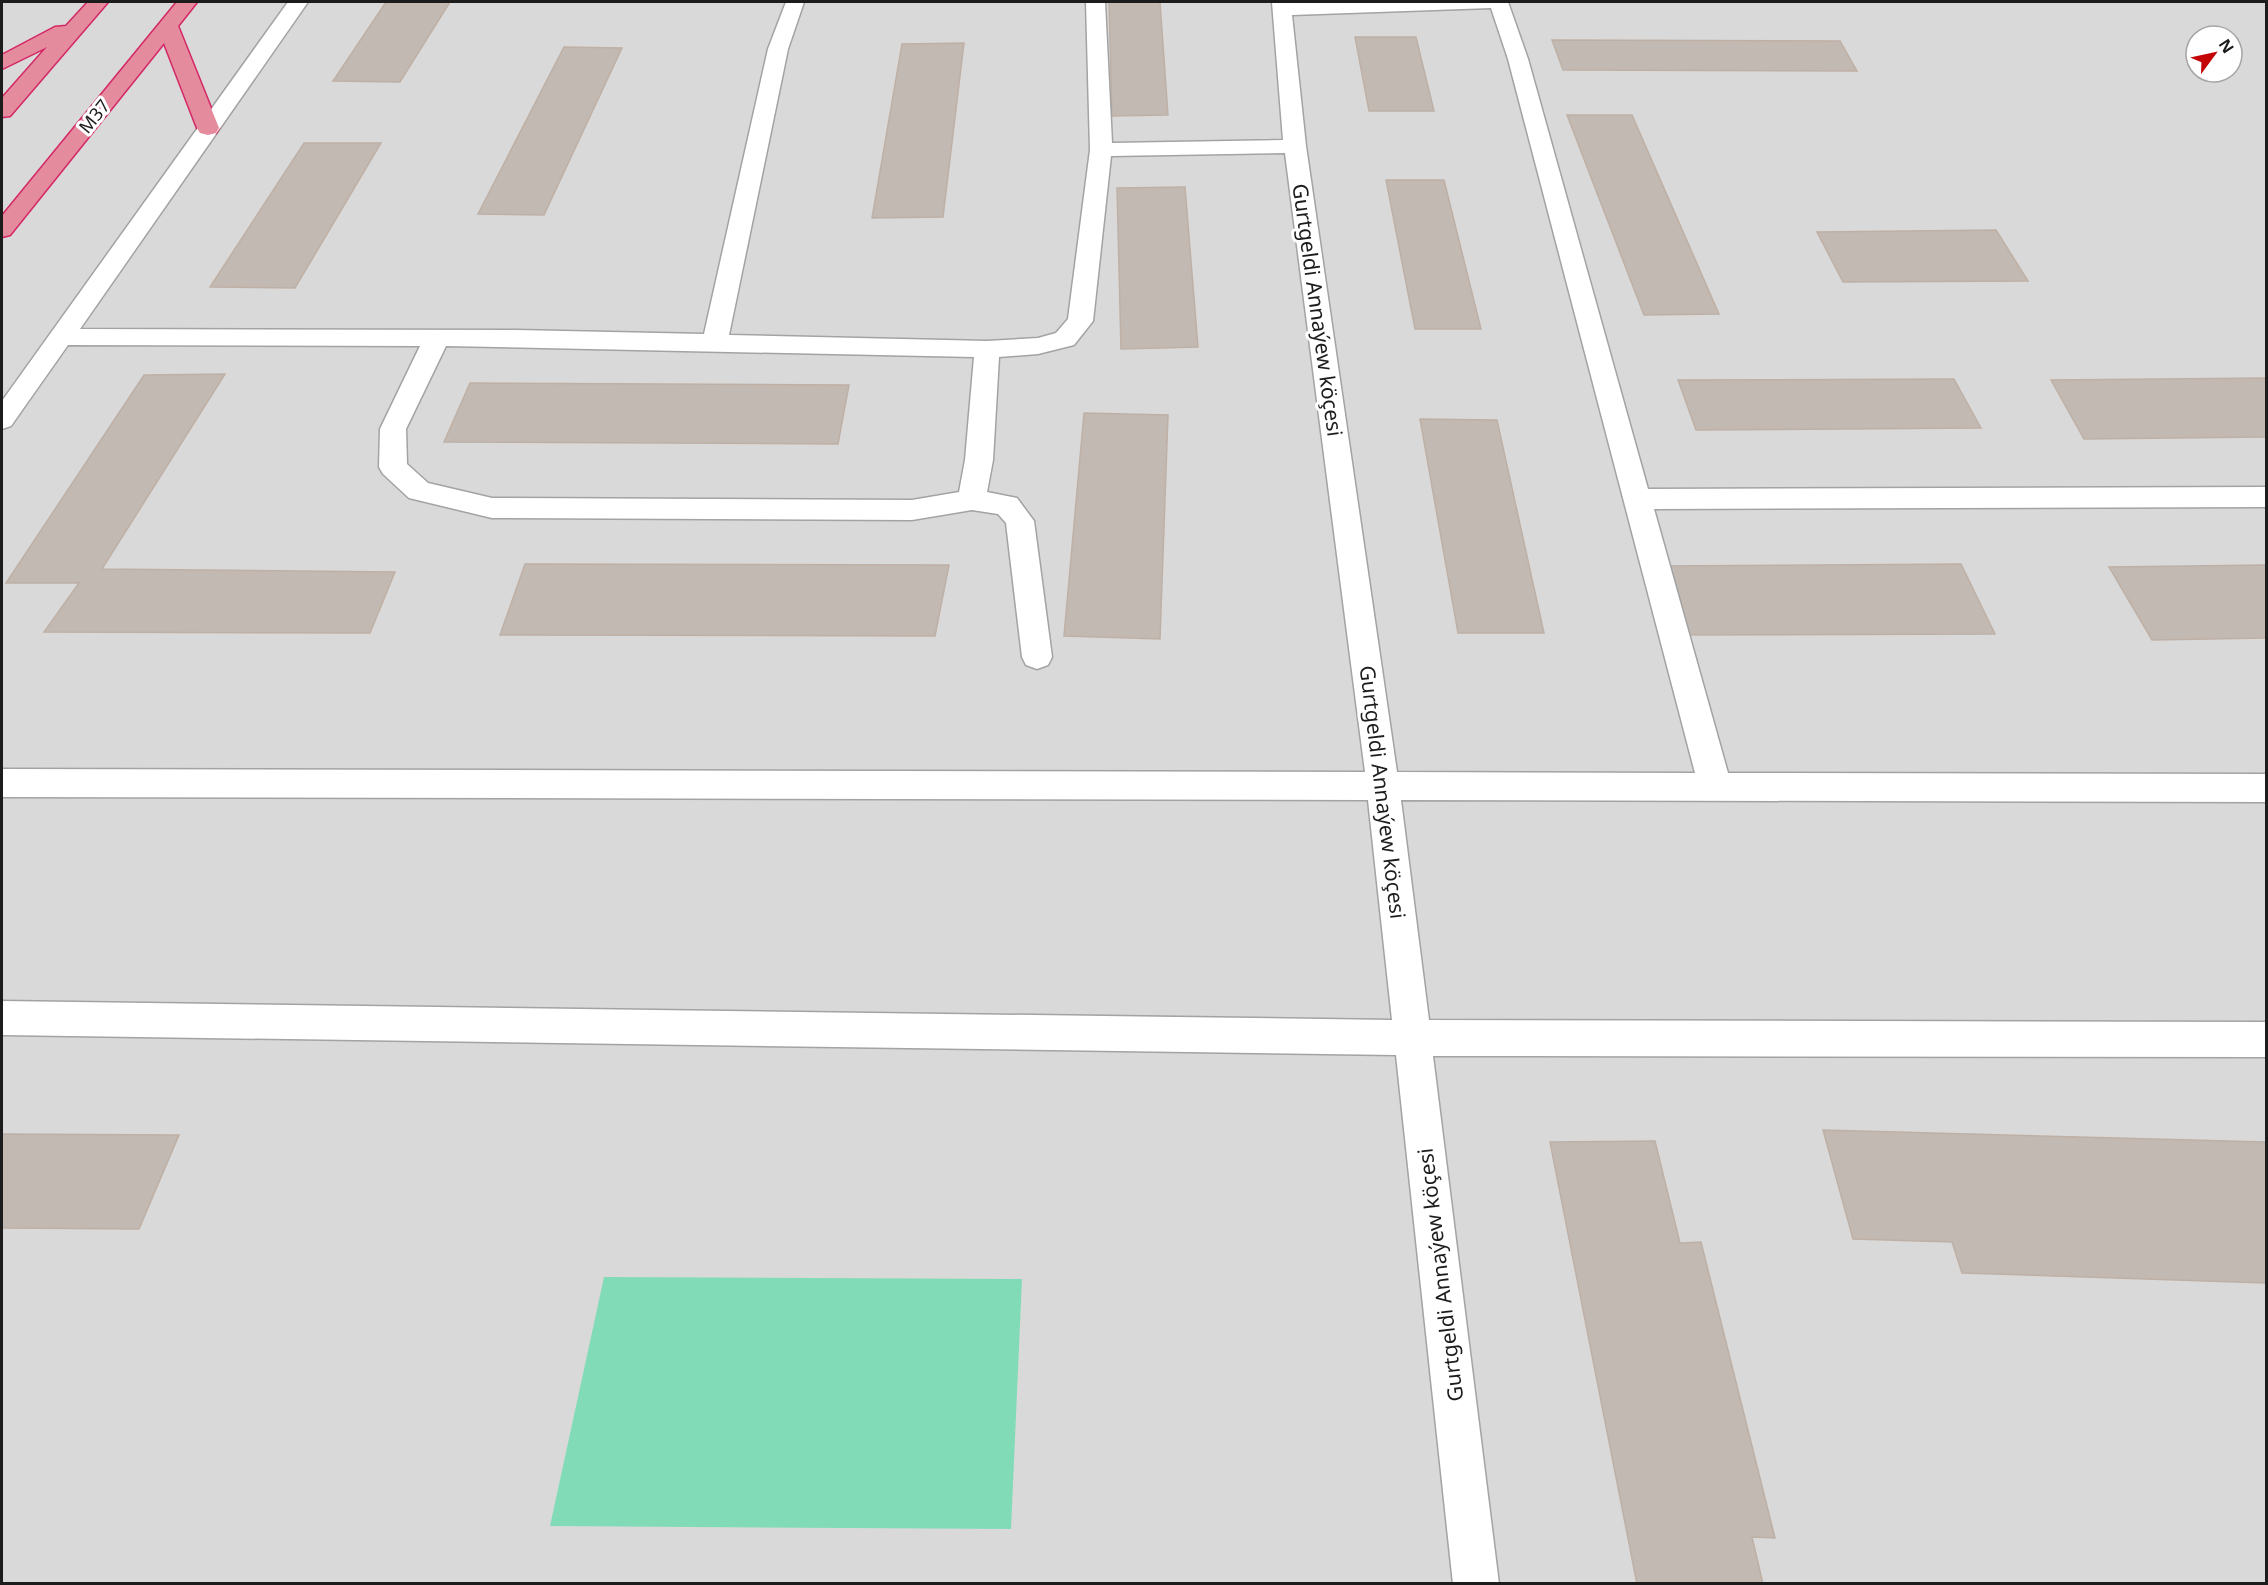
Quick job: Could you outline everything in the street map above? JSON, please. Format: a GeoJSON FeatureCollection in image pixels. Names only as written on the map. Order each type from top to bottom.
{"type":"FeatureCollection","features":[{"type":"Feature","properties":{"kind":"highway"},"geometry":{"type":"LineString","coordinates":[[2,111],[98,2]]}},
{"type":"Feature","properties":{"kind":"highway","name":"M37"},"geometry":{"type":"LineString","coordinates":[[2,230],[187,2]]}},
{"type":"Feature","properties":{"kind":"highway"},"geometry":{"type":"LineString","coordinates":[[2,63],[80,22]]}},
{"type":"Feature","properties":{"kind":"highway"},"geometry":{"type":"LineString","coordinates":[[168,26],[208,128]]}},
{"type":"Feature","properties":{"kind":"street"},"geometry":{"type":"LineString","coordinates":[[2,420],[298,2]]}},
{"type":"Feature","properties":{"kind":"street"},"geometry":{"type":"LineString","coordinates":[[715,343],[778,49],[795,2]]}},
{"type":"Feature","properties":{"kind":"street"},"geometry":{"type":"LineString","coordinates":[[59,338],[437,338],[987,349],[1038,346],[1065,339],[1080,321],[1101,150],[1095,2]]}},
{"type":"Feature","properties":{"kind":"street"},"geometry":{"type":"LineString","coordinates":[[1281,5],[1499,2],[1518,59],[1715,787]]}},
{"type":"Feature","properties":{"kind":"street","name":"Gurtgeldi Annaýew köçesi"},"geometry":{"type":"LineString","coordinates":[[1281,5],[1295,146],[1383,787],[1476,1584]]}},
{"type":"Feature","properties":{"kind":"street"},"geometry":{"type":"LineString","coordinates":[[1101,150],[1295,146]]}},
{"type":"Feature","properties":{"kind":"street"},"geometry":{"type":"LineString","coordinates":[[437,338],[393,429],[393,467],[419,492],[492,508],[912,510],[972,500],[1007,505],[1020,520],[1037,657]]}},
{"type":"Feature","properties":{"kind":"street"},"geometry":{"type":"LineString","coordinates":[[972,500],[979,460],[987,349]]}},
{"type":"Feature","properties":{"kind":"street"},"geometry":{"type":"LineString","coordinates":[[1636,499],[2266,496]]}},
{"type":"Feature","properties":{"kind":"street"},"geometry":{"type":"LineString","coordinates":[[2,783],[2266,788]]}},
{"type":"Feature","properties":{"kind":"street"},"geometry":{"type":"LineString","coordinates":[[2,1018],[1413,1038],[2266,1040]]}},
{"type":"Feature","properties":{"kind":"shaded area"},"geometry":{"type":"Polygon","coordinates":[[[2,2],[2266,2],[2266,1583],[2,1583],[2,2]]]}},
{"type":"Feature","properties":{"kind":"green space"},"geometry":{"type":"Polygon","coordinates":[[[604,1277],[1022,1279],[1011,1529],[550,1526],[604,1277]]]}},
{"type":"Feature","properties":{"kind":"building"},"geometry":{"type":"Polygon","coordinates":[[[386,2],[450,2],[400,82],[333,81],[386,2]]]}},
{"type":"Feature","properties":{"kind":"building"},"geometry":{"type":"Polygon","coordinates":[[[1109,2],[1160,2],[1168,115],[1112,116],[1109,2]]]}},
{"type":"Feature","properties":{"kind":"building"},"geometry":{"type":"Polygon","coordinates":[[[1355,37],[1416,37],[1434,111],[1369,111],[1355,37]]]}},
{"type":"Feature","properties":{"kind":"building"},"geometry":{"type":"Polygon","coordinates":[[[1552,40],[1840,41],[1857,71],[1563,70],[1552,40]]]}},
{"type":"Feature","properties":{"kind":"building"},"geometry":{"type":"Polygon","coordinates":[[[964,43],[943,217],[872,218],[902,44],[964,43]]]}},
{"type":"Feature","properties":{"kind":"building"},"geometry":{"type":"Polygon","coordinates":[[[564,47],[622,48],[544,215],[478,214],[564,47]]]}},
{"type":"Feature","properties":{"kind":"building"},"geometry":{"type":"Polygon","coordinates":[[[1567,115],[1632,115],[1719,314],[1644,315],[1567,115]]]}},
{"type":"Feature","properties":{"kind":"building"},"geometry":{"type":"Polygon","coordinates":[[[304,143],[381,143],[295,288],[210,287],[304,143]]]}},
{"type":"Feature","properties":{"kind":"building"},"geometry":{"type":"Polygon","coordinates":[[[1386,180],[1444,180],[1481,329],[1415,329],[1386,180]]]}},
{"type":"Feature","properties":{"kind":"building"},"geometry":{"type":"Polygon","coordinates":[[[1185,187],[1198,347],[1121,349],[1117,188],[1185,187]]]}},
{"type":"Feature","properties":{"kind":"building"},"geometry":{"type":"Polygon","coordinates":[[[1996,230],[2028,281],[1843,282],[1817,232],[1996,230]]]}},
{"type":"Feature","properties":{"kind":"building"},"geometry":{"type":"Polygon","coordinates":[[[225,374],[102,569],[395,572],[370,633],[44,632],[79,583],[6,583],[144,375],[225,374]]]}},
{"type":"Feature","properties":{"kind":"building"},"geometry":{"type":"Polygon","coordinates":[[[2266,378],[2266,437],[2084,439],[2051,380],[2266,378]]]}},
{"type":"Feature","properties":{"kind":"building"},"geometry":{"type":"Polygon","coordinates":[[[1954,379],[1981,428],[1696,430],[1678,380],[1954,379]]]}},
{"type":"Feature","properties":{"kind":"building"},"geometry":{"type":"Polygon","coordinates":[[[470,383],[849,385],[838,444],[444,442],[470,383]]]}},
{"type":"Feature","properties":{"kind":"building"},"geometry":{"type":"Polygon","coordinates":[[[1084,413],[1168,415],[1160,639],[1064,636],[1084,413]]]}},
{"type":"Feature","properties":{"kind":"building"},"geometry":{"type":"Polygon","coordinates":[[[1420,419],[1497,420],[1544,633],[1458,633],[1420,419]]]}},
{"type":"Feature","properties":{"kind":"building"},"geometry":{"type":"Polygon","coordinates":[[[525,564],[949,565],[935,636],[500,635],[525,564]]]}},
{"type":"Feature","properties":{"kind":"building"},"geometry":{"type":"Polygon","coordinates":[[[1961,564],[1995,634],[1678,635],[1656,566],[1961,564]]]}},
{"type":"Feature","properties":{"kind":"building"},"geometry":{"type":"Polygon","coordinates":[[[2266,565],[2266,638],[2152,640],[2109,567],[2266,565]]]}},
{"type":"Feature","properties":{"kind":"building"},"geometry":{"type":"Polygon","coordinates":[[[1823,1130],[2266,1142],[2266,1283],[1962,1273],[1952,1242],[1853,1239],[1823,1130]]]}},
{"type":"Feature","properties":{"kind":"building"},"geometry":{"type":"Polygon","coordinates":[[[2,1134],[179,1135],[139,1229],[2,1228],[2,1134]]]}},
{"type":"Feature","properties":{"kind":"building"},"geometry":{"type":"Polygon","coordinates":[[[1655,1141],[1680,1243],[1701,1242],[1775,1538],[1752,1537],[1763,1584],[1637,1584],[1550,1142],[1655,1141]]]}}]}
